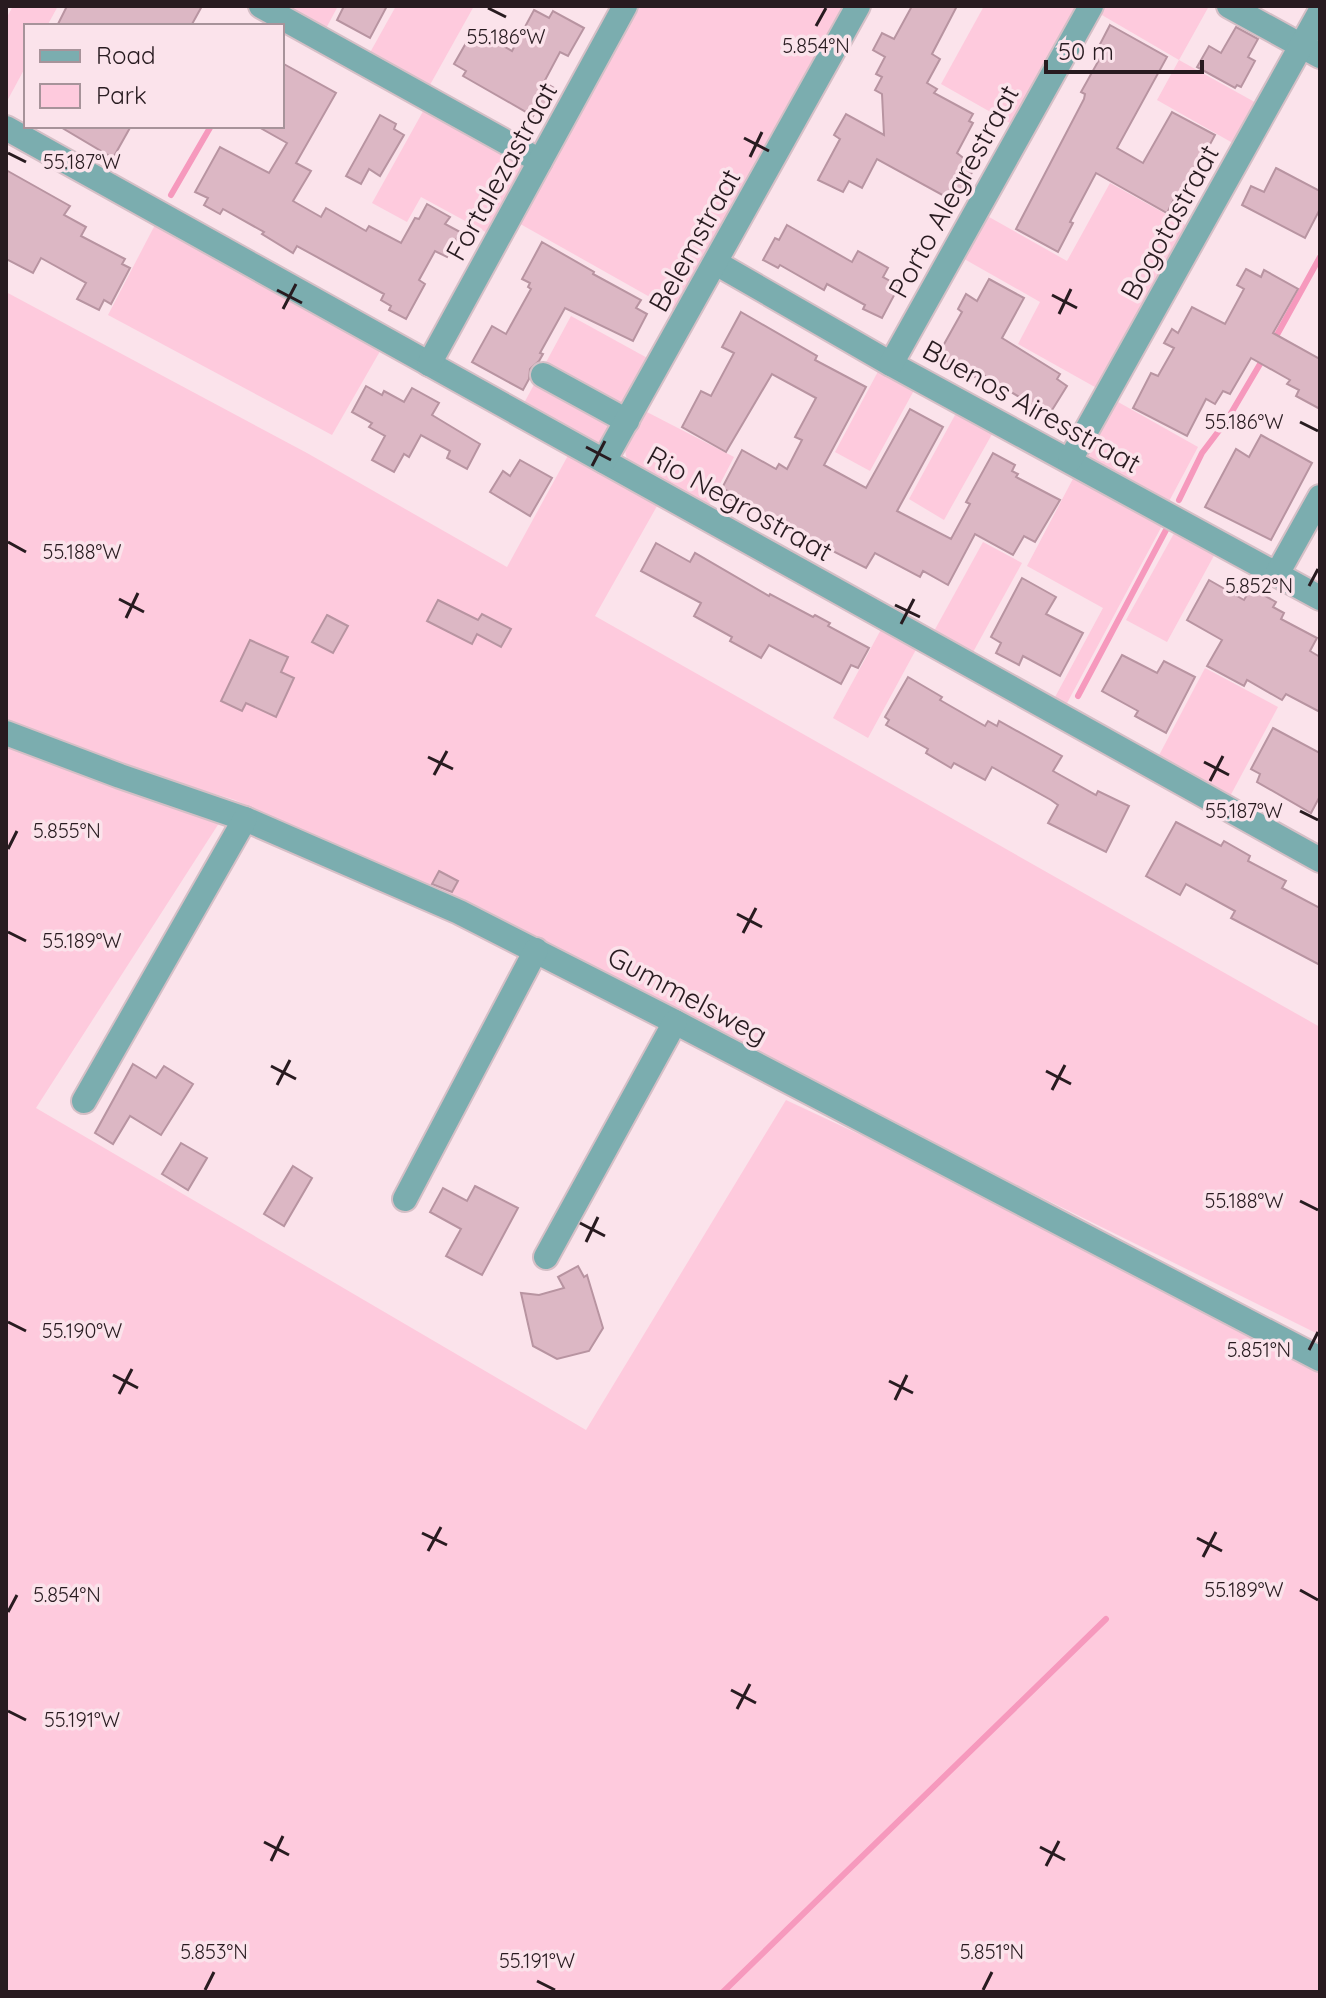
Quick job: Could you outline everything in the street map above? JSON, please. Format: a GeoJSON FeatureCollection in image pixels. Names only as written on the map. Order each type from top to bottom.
{"type":"FeatureCollection","features":[{"type":"Feature","properties":{"kind":"street"},"geometry":{"type":"LineString","coordinates":[[261,6],[540,161]]}},
{"type":"Feature","properties":{"kind":"street","name":"Fortalezastraat"},"geometry":{"type":"LineString","coordinates":[[429,364],[625,6]]}},
{"type":"Feature","properties":{"kind":"street","name":"Belemstraat"},"geometry":{"type":"LineString","coordinates":[[604,461],[858,6]]}},
{"type":"Feature","properties":{"kind":"street","name":"Porto Alegrestraat"},"geometry":{"type":"LineString","coordinates":[[891,364],[1091,6]]}},
{"type":"Feature","properties":{"kind":"street"},"geometry":{"type":"LineString","coordinates":[[1229,6],[1311,51]]}},
{"type":"Feature","properties":{"kind":"street","name":"Bogotastraat"},"geometry":{"type":"LineString","coordinates":[[1070,460],[1311,51],[1320,12]]}},
{"type":"Feature","properties":{"kind":"street","name":"Rio Negrostraat"},"geometry":{"type":"LineString","coordinates":[[6,128],[1320,860]]}},
{"type":"Feature","properties":{"kind":"street","name":"Buenos Airesstraat"},"geometry":{"type":"LineString","coordinates":[[716,263],[891,364],[1320,598]]}},
{"type":"Feature","properties":{"kind":"street"},"geometry":{"type":"LineString","coordinates":[[543,375],[627,421]]}},
{"type":"Feature","properties":{"kind":"street"},"geometry":{"type":"LineString","coordinates":[[1277,574],[1320,497]]}},
{"type":"Feature","properties":{"kind":"street","name":"Gummelsweg"},"geometry":{"type":"LineString","coordinates":[[6,733],[245,819],[459,912],[1320,1359]]}},
{"type":"Feature","properties":{"kind":"street"},"geometry":{"type":"LineString","coordinates":[[84,1101],[245,819]]}},
{"type":"Feature","properties":{"kind":"street"},"geometry":{"type":"LineString","coordinates":[[405,1199],[536,950]]}},
{"type":"Feature","properties":{"kind":"street"},"geometry":{"type":"LineString","coordinates":[[546,1257],[675,1022]]}},
{"type":"Feature","properties":{"kind":"green space"},"geometry":{"type":"Polygon","coordinates":[[[13,6],[58,6],[48,24],[24,24],[24,70],[6,103],[6,19],[13,6]]]}},
{"type":"Feature","properties":{"kind":"green space"},"geometry":{"type":"Polygon","coordinates":[[[287,6],[338,6],[323,34],[283,12],[287,6]]]}},
{"type":"Feature","properties":{"kind":"green space"},"geometry":{"type":"Polygon","coordinates":[[[396,6],[474,6],[426,92],[367,58],[396,6]]]}},
{"type":"Feature","properties":{"kind":"green space"},"geometry":{"type":"Polygon","coordinates":[[[633,6],[848,6],[680,314],[515,221],[633,6]]]}},
{"type":"Feature","properties":{"kind":"green space"},"geometry":{"type":"Polygon","coordinates":[[[984,6],[1081,6],[1017,127],[941,84],[984,6]]]}},
{"type":"Feature","properties":{"kind":"green space"},"geometry":{"type":"Polygon","coordinates":[[[1098,6],[1209,6],[1179,60],[1095,11],[1098,6]]]}},
{"type":"Feature","properties":{"kind":"green space"},"geometry":{"type":"Polygon","coordinates":[[[1179,60],[1260,105],[1238,146],[1157,100],[1179,60]]]}},
{"type":"Feature","properties":{"kind":"green space"},"geometry":{"type":"Polygon","coordinates":[[[426,106],[526,165],[491,235],[421,197],[407,222],[372,203],[426,106]]]}},
{"type":"Feature","properties":{"kind":"green space"},"geometry":{"type":"Polygon","coordinates":[[[1110,183],[1191,228],[1102,391],[1018,344],[1040,302],[959,256],[982,213],[1067,261],[1110,183]]]}},
{"type":"Feature","properties":{"kind":"green space"},"geometry":{"type":"Polygon","coordinates":[[[157,221],[383,346],[332,435],[108,315],[157,221]]]}},
{"type":"Feature","properties":{"kind":"green space"},"geometry":{"type":"Polygon","coordinates":[[[6,292],[307,453],[507,567],[571,450],[661,499],[595,616],[1320,1027],[1320,1335],[800,1078],[464,907],[235,800],[126,767],[6,722],[6,292]]]}},
{"type":"Feature","properties":{"kind":"green space"},"geometry":{"type":"Polygon","coordinates":[[[571,316],[651,360],[601,443],[592,442],[523,405],[571,316]]]}},
{"type":"Feature","properties":{"kind":"green space"},"geometry":{"type":"Polygon","coordinates":[[[882,364],[918,383],[870,471],[835,452],[882,364]]]}},
{"type":"Feature","properties":{"kind":"green space"},"geometry":{"type":"Polygon","coordinates":[[[1111,398],[1198,447],[1166,507],[1093,464],[1086,450],[1111,398]]]}},
{"type":"Feature","properties":{"kind":"green space"},"geometry":{"type":"Polygon","coordinates":[[[960,406],[996,427],[944,520],[909,499],[960,406]]]}},
{"type":"Feature","properties":{"kind":"green space"},"geometry":{"type":"Polygon","coordinates":[[[645,411],[734,457],[708,507],[632,466],[627,459],[628,438],[645,411]]]}},
{"type":"Feature","properties":{"kind":"green space"},"geometry":{"type":"Polygon","coordinates":[[[1076,473],[1164,522],[1066,705],[1054,699],[1103,608],[1027,566],[1076,473]]]}},
{"type":"Feature","properties":{"kind":"green space"},"geometry":{"type":"Polygon","coordinates":[[[1177,528],[1217,550],[1167,642],[1126,620],[1177,528]]]}},
{"type":"Feature","properties":{"kind":"green space"},"geometry":{"type":"Polygon","coordinates":[[[983,542],[1022,563],[972,654],[933,633],[983,542]]]}},
{"type":"Feature","properties":{"kind":"green space"},"geometry":{"type":"Polygon","coordinates":[[[884,624],[919,644],[868,738],[833,718],[884,624]]]}},
{"type":"Feature","properties":{"kind":"green space"},"geometry":{"type":"Polygon","coordinates":[[[1205,668],[1278,707],[1228,800],[1156,761],[1205,668]]]}},
{"type":"Feature","properties":{"kind":"green space"},"geometry":{"type":"Polygon","coordinates":[[[6,742],[221,820],[36,1108],[586,1430],[786,1100],[1320,1350],[1320,1992],[6,1992],[6,742]]]}},
{"type":"Feature","properties":{"kind":"building"},"geometry":{"type":"Polygon","coordinates":[[[67,6],[202,6],[192,24],[58,24],[67,6]]]}},
{"type":"Feature","properties":{"kind":"building"},"geometry":{"type":"Polygon","coordinates":[[[344,6],[387,6],[370,38],[337,20],[344,6]]]}},
{"type":"Feature","properties":{"kind":"building"},"geometry":{"type":"Polygon","coordinates":[[[912,6],[957,6],[932,54],[940,59],[927,83],[937,89],[934,93],[973,114],[969,121],[973,123],[957,153],[975,167],[957,199],[947,193],[946,197],[877,159],[862,188],[849,181],[843,192],[818,180],[840,139],[834,135],[846,114],[884,135],[882,94],[875,90],[882,77],[876,74],[885,57],[873,50],[882,33],[894,39],[912,6]]]}},
{"type":"Feature","properties":{"kind":"building"},"geometry":{"type":"Polygon","coordinates":[[[534,10],[549,18],[553,11],[584,28],[568,56],[560,52],[544,82],[556,89],[546,106],[540,103],[533,116],[463,76],[466,71],[454,64],[474,29],[512,51],[534,10]]]}},
{"type":"Feature","properties":{"kind":"building"},"geometry":{"type":"Polygon","coordinates":[[[1110,25],[1167,57],[1117,148],[1143,163],[1172,112],[1215,135],[1178,204],[1173,201],[1167,213],[1096,173],[1058,252],[1016,229],[1084,99],[1085,94],[1081,92],[1104,51],[1098,48],[1110,25]]]}},
{"type":"Feature","properties":{"kind":"building"},"geometry":{"type":"Polygon","coordinates":[[[1236,27],[1258,39],[1248,57],[1255,61],[1241,87],[1237,85],[1235,88],[1197,67],[1209,46],[1221,53],[1236,27]]]}},
{"type":"Feature","properties":{"kind":"building"},"geometry":{"type":"Polygon","coordinates":[[[284,64],[336,93],[296,163],[311,171],[293,201],[321,217],[326,208],[366,231],[369,226],[401,243],[427,204],[450,217],[445,224],[460,232],[447,257],[435,251],[419,280],[425,284],[406,319],[389,310],[391,306],[381,300],[384,294],[297,246],[293,253],[223,209],[220,214],[204,205],[208,198],[195,192],[220,147],[269,173],[287,143],[261,128],[284,128],[284,64]]]}},
{"type":"Feature","properties":{"kind":"building"},"geometry":{"type":"Polygon","coordinates":[[[380,115],[396,124],[394,129],[404,135],[380,176],[369,169],[361,184],[346,176],[380,115]]]}},
{"type":"Feature","properties":{"kind":"building"},"geometry":{"type":"Polygon","coordinates":[[[62,128],[130,128],[113,158],[62,128]]]}},
{"type":"Feature","properties":{"kind":"building"},"geometry":{"type":"Polygon","coordinates":[[[1276,168],[1320,191],[1320,209],[1305,238],[1242,205],[1251,186],[1264,192],[1276,168]]]}},
{"type":"Feature","properties":{"kind":"building"},"geometry":{"type":"Polygon","coordinates":[[[6,170],[70,206],[64,215],[86,227],[81,236],[125,259],[122,264],[130,268],[111,304],[104,300],[99,310],[77,299],[86,283],[41,258],[33,273],[6,259],[6,170]]]}},
{"type":"Feature","properties":{"kind":"building"},"geometry":{"type":"Polygon","coordinates":[[[787,225],[852,262],[858,251],[888,268],[883,277],[899,286],[882,318],[827,284],[824,290],[780,265],[778,268],[763,260],[775,238],[779,240],[787,225]]]}},
{"type":"Feature","properties":{"kind":"building"},"geometry":{"type":"Polygon","coordinates":[[[542,242],[641,300],[636,308],[647,314],[633,341],[565,308],[540,353],[543,354],[539,361],[530,369],[523,390],[472,362],[492,326],[506,334],[531,289],[528,287],[530,283],[522,279],[542,242]]]}},
{"type":"Feature","properties":{"kind":"building"},"geometry":{"type":"Polygon","coordinates":[[[1246,269],[1261,277],[1264,270],[1298,289],[1273,333],[1320,359],[1320,409],[1296,396],[1299,390],[1287,384],[1290,380],[1251,358],[1230,394],[1223,391],[1215,404],[1206,399],[1187,436],[1133,408],[1151,373],[1158,376],[1174,348],[1164,343],[1172,329],[1178,333],[1192,307],[1225,324],[1244,289],[1237,285],[1246,269]]]}},
{"type":"Feature","properties":{"kind":"building"},"geometry":{"type":"Polygon","coordinates":[[[989,279],[1024,298],[1002,338],[1060,374],[1057,379],[1067,386],[1049,415],[983,375],[980,380],[947,361],[943,346],[962,312],[958,309],[966,294],[977,301],[989,279]]]}},
{"type":"Feature","properties":{"kind":"building"},"geometry":{"type":"Polygon","coordinates":[[[741,312],[817,356],[815,360],[866,387],[824,465],[866,488],[910,409],[943,427],[897,511],[951,539],[970,504],[966,502],[993,453],[1015,465],[1012,471],[1018,474],[1016,477],[1060,500],[1035,542],[1024,536],[1013,555],[975,534],[948,585],[923,571],[920,577],[875,553],[866,568],[780,524],[778,528],[763,520],[765,516],[730,499],[733,494],[722,488],[742,450],[776,469],[779,464],[787,469],[802,440],[795,437],[816,398],[772,374],[726,452],[682,427],[701,391],[711,396],[734,353],[722,347],[741,312]]]}},
{"type":"Feature","properties":{"kind":"building"},"geometry":{"type":"Polygon","coordinates":[[[366,386],[404,402],[412,388],[439,403],[432,415],[480,444],[467,469],[447,458],[450,451],[421,435],[409,457],[404,454],[394,472],[372,460],[385,436],[369,427],[372,423],[352,412],[366,386]]]}},
{"type":"Feature","properties":{"kind":"building"},"geometry":{"type":"Polygon","coordinates":[[[1261,435],[1312,463],[1271,540],[1205,507],[1236,449],[1249,457],[1261,435]]]}},
{"type":"Feature","properties":{"kind":"building"},"geometry":{"type":"Polygon","coordinates":[[[520,460],[552,478],[530,516],[490,492],[503,471],[510,476],[520,460]]]}},
{"type":"Feature","properties":{"kind":"building"},"geometry":{"type":"Polygon","coordinates":[[[656,543],[690,562],[695,553],[769,596],[830,623],[828,626],[869,648],[858,668],[851,665],[841,684],[769,645],[761,658],[730,641],[732,637],[694,616],[701,603],[641,571],[656,543]]]}},
{"type":"Feature","properties":{"kind":"building"},"geometry":{"type":"Polygon","coordinates":[[[1022,578],[1056,597],[1046,614],[1083,633],[1060,676],[1023,656],[1019,665],[996,653],[1001,643],[991,637],[1022,578]]]}},
{"type":"Feature","properties":{"kind":"building"},"geometry":{"type":"Polygon","coordinates":[[[1209,580],[1244,600],[1251,588],[1276,602],[1273,607],[1284,613],[1281,619],[1317,638],[1310,651],[1320,657],[1320,712],[1286,694],[1282,700],[1247,680],[1244,686],[1207,666],[1222,640],[1187,620],[1209,580]]]}},
{"type":"Feature","properties":{"kind":"building"},"geometry":{"type":"Polygon","coordinates":[[[438,600],[478,620],[482,614],[511,629],[501,647],[477,634],[472,644],[427,621],[438,600]]]}},
{"type":"Feature","properties":{"kind":"building"},"geometry":{"type":"Polygon","coordinates":[[[327,615],[348,626],[333,653],[312,642],[327,615]]]}},
{"type":"Feature","properties":{"kind":"building"},"geometry":{"type":"Polygon","coordinates":[[[250,640],[288,657],[281,672],[294,678],[276,717],[246,703],[242,711],[221,701],[250,640]]]}},
{"type":"Feature","properties":{"kind":"building"},"geometry":{"type":"Polygon","coordinates":[[[1122,655],[1157,673],[1164,661],[1195,677],[1166,733],[1135,716],[1138,711],[1102,691],[1122,655]]]}},
{"type":"Feature","properties":{"kind":"building"},"geometry":{"type":"Polygon","coordinates":[[[908,677],[985,726],[988,721],[997,726],[999,721],[1062,756],[1053,771],[1096,795],[1098,791],[1129,806],[1106,852],[1048,823],[1058,805],[1051,800],[992,767],[985,780],[954,763],[951,768],[926,753],[928,749],[886,725],[889,720],[885,717],[908,677]]]}},
{"type":"Feature","properties":{"kind":"building"},"geometry":{"type":"Polygon","coordinates":[[[1273,728],[1320,753],[1320,796],[1311,813],[1257,782],[1260,774],[1251,769],[1273,728]]]}},
{"type":"Feature","properties":{"kind":"building"},"geometry":{"type":"Polygon","coordinates":[[[1176,822],[1221,846],[1224,841],[1250,856],[1248,861],[1286,881],[1282,888],[1320,908],[1320,965],[1231,918],[1235,911],[1186,884],[1180,895],[1146,876],[1176,822]]]}},
{"type":"Feature","properties":{"kind":"building"},"geometry":{"type":"Polygon","coordinates":[[[439,871],[458,881],[452,892],[432,884],[439,871]]]}},
{"type":"Feature","properties":{"kind":"building"},"geometry":{"type":"Polygon","coordinates":[[[133,1064],[156,1078],[164,1066],[193,1084],[161,1135],[130,1116],[113,1144],[95,1133],[133,1064]]]}},
{"type":"Feature","properties":{"kind":"building"},"geometry":{"type":"Polygon","coordinates":[[[181,1143],[207,1158],[188,1190],[162,1174],[181,1143]]]}},
{"type":"Feature","properties":{"kind":"building"},"geometry":{"type":"Polygon","coordinates":[[[293,1166],[312,1178],[284,1226],[264,1214],[293,1166]]]}},
{"type":"Feature","properties":{"kind":"building"},"geometry":{"type":"Polygon","coordinates":[[[475,1186],[518,1208],[482,1275],[446,1256],[461,1229],[430,1212],[443,1188],[467,1201],[475,1186]]]}},
{"type":"Feature","properties":{"kind":"building"},"geometry":{"type":"Polygon","coordinates":[[[578,1266],[584,1277],[587,1275],[603,1328],[589,1351],[557,1359],[533,1346],[521,1293],[539,1295],[564,1288],[558,1277],[578,1266]]]}},
{"type":"Feature","properties":{"kind":"waterway"},"geometry":{"type":"LineString","coordinates":[[171,195],[210,128]]}},
{"type":"Feature","properties":{"kind":"waterway"},"geometry":{"type":"LineString","coordinates":[[1273,342],[1320,257]]}},
{"type":"Feature","properties":{"kind":"waterway"},"geometry":{"type":"LineString","coordinates":[[1179,500],[1202,453],[1227,420],[1263,359]]}},
{"type":"Feature","properties":{"kind":"waterway"},"geometry":{"type":"LineString","coordinates":[[1078,696],[1166,530]]}},
{"type":"Feature","properties":{"kind":"waterway"},"geometry":{"type":"LineString","coordinates":[[723,1992],[1106,1619]]}}]}
